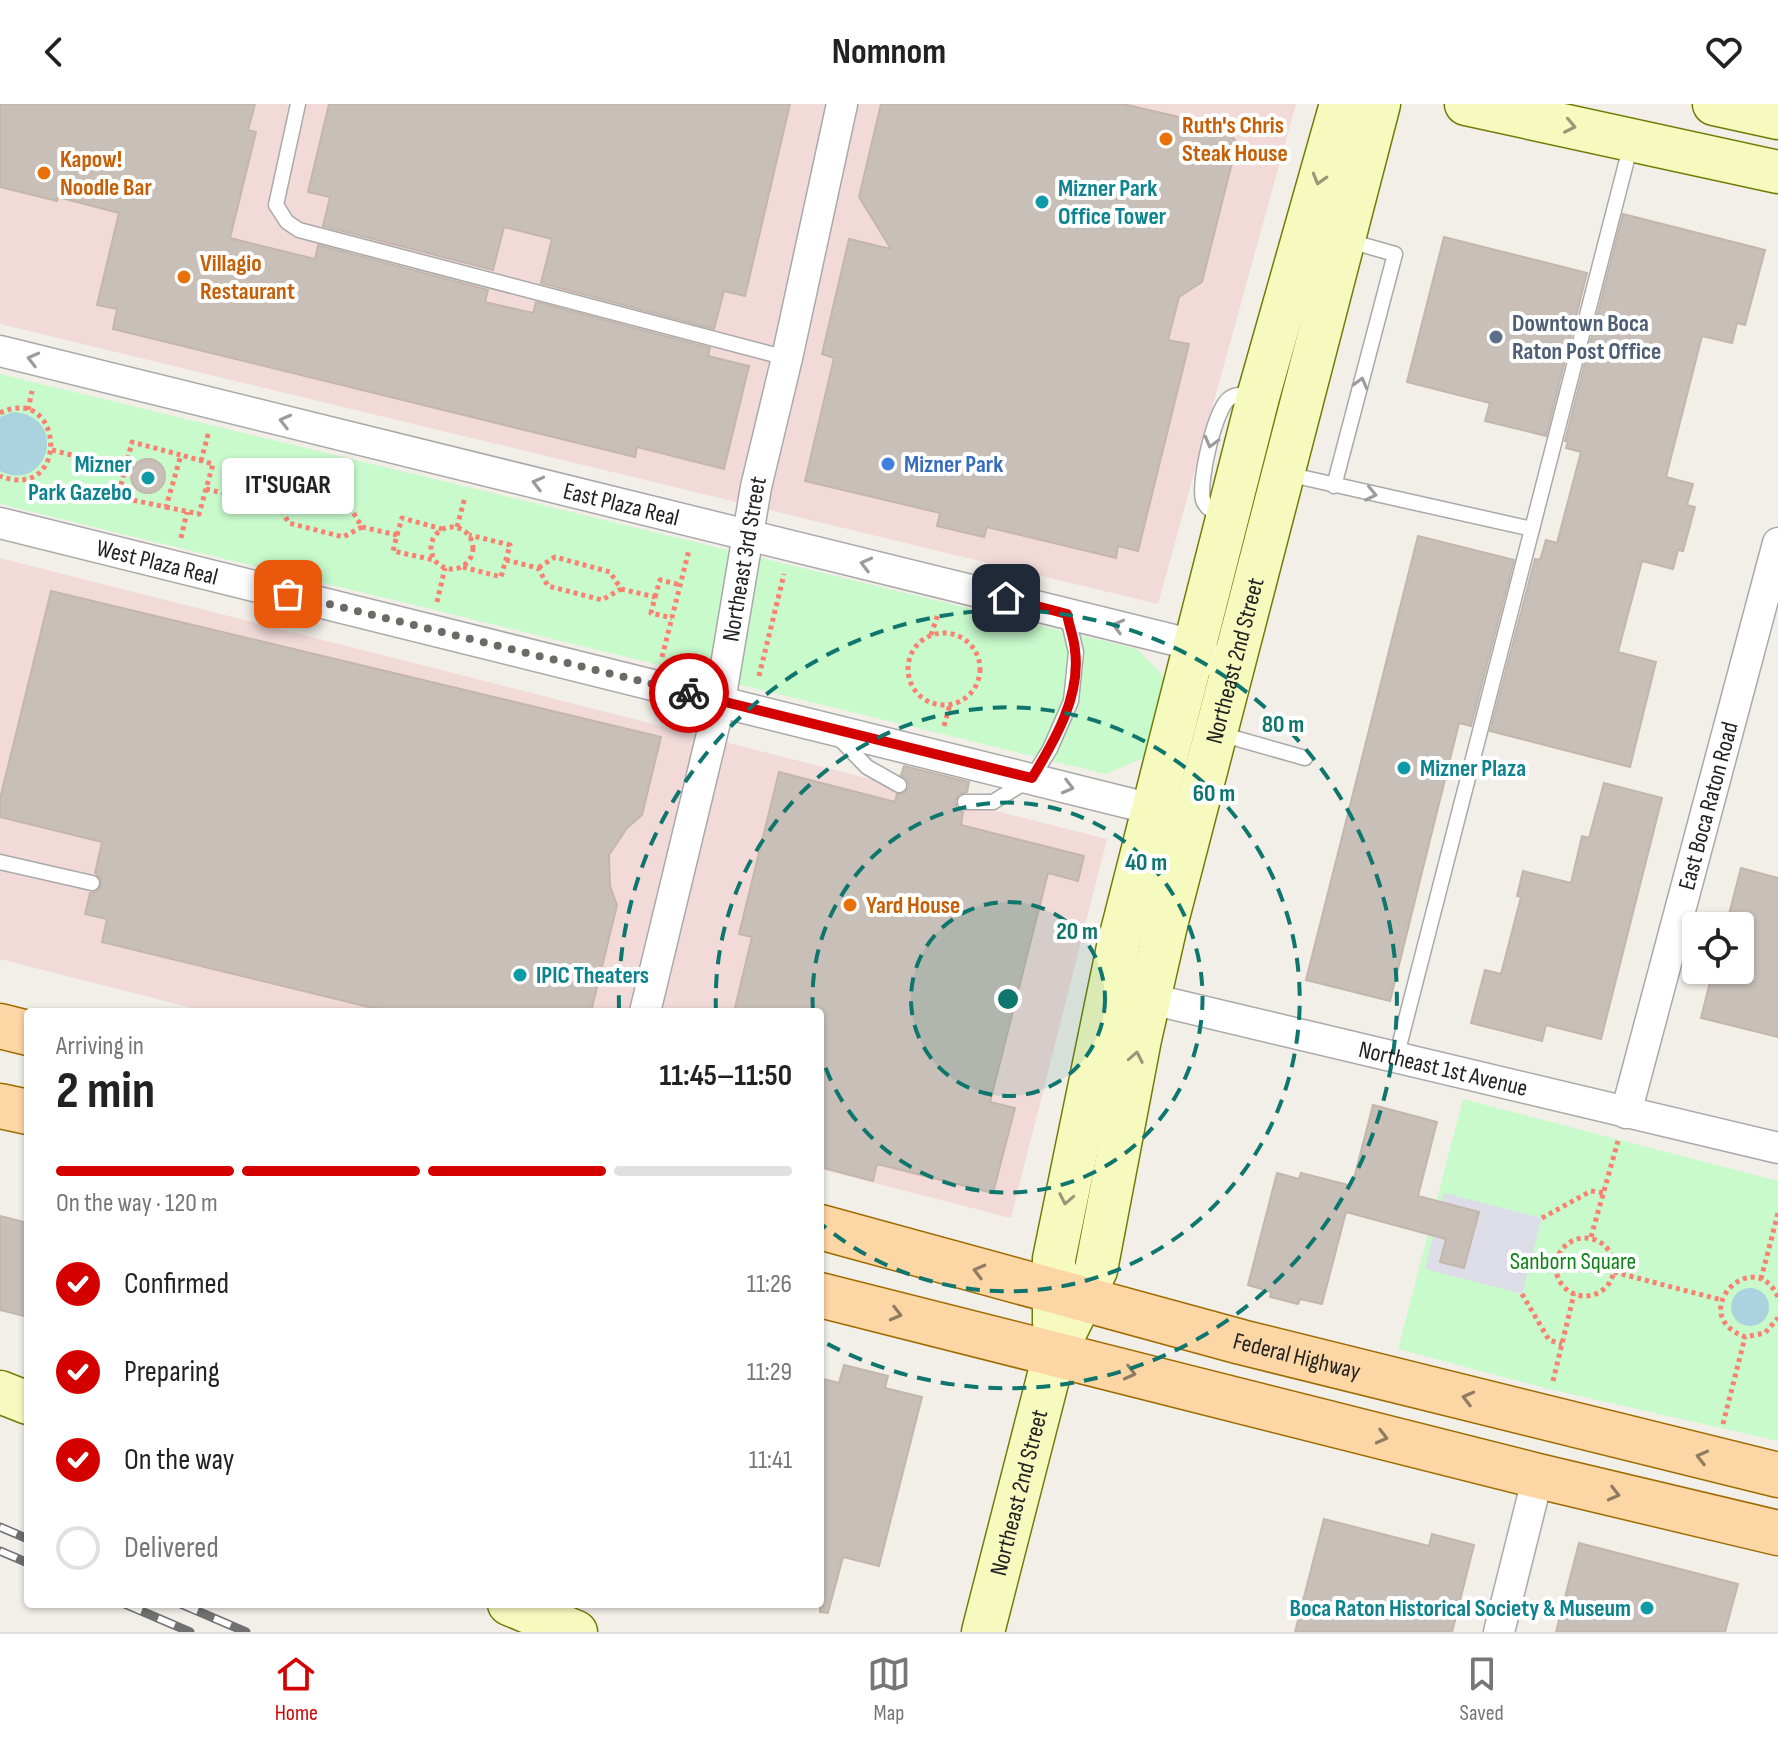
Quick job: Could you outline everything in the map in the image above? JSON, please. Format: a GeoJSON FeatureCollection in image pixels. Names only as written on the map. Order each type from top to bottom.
{"type":"FeatureCollection","features":[{"type":"Feature","properties":{"kind":"main road"},"geometry":{"type":"LineString","coordinates":[[0,1026],[24,1032]]}},
{"type":"Feature","properties":{"kind":"main road"},"geometry":{"type":"LineString","coordinates":[[0,1106],[24,1111]]}},
{"type":"Feature","properties":{"kind":"main road","name":"Federal Highway"},"geometry":{"type":"LineString","coordinates":[[824,1228],[1241,1342],[1778,1475]]}},
{"type":"Feature","properties":{"kind":"main road"},"geometry":{"type":"LineString","coordinates":[[824,1296],[1538,1476],[1778,1533]]}},
{"type":"Feature","properties":{"kind":"street","name":"Northeast 3rd Street"},"geometry":{"type":"LineString","coordinates":[[646,1008],[720,701],[756,487],[842,104]]}},
{"type":"Feature","properties":{"kind":"street","name":"Northeast 2nd Street"},"geometry":{"type":"LineString","coordinates":[[1068,1295],[1096,1270],[1148,999],[1200,792],[1194,645],[1247,524],[1279,402],[1341,104]]}},
{"type":"Feature","properties":{"kind":"street","name":"Northeast 2nd Street"},"geometry":{"type":"LineString","coordinates":[[1279,402],[1344,240],[1379,104]]}},
{"type":"Feature","properties":{"kind":"street"},"geometry":{"type":"LineString","coordinates":[[1466,104],[1778,172]]}},
{"type":"Feature","properties":{"kind":"street"},"geometry":{"type":"LineString","coordinates":[[1714,104],[1778,118]]}},
{"type":"Feature","properties":{"kind":"street","name":"East Plaza Real"},"geometry":{"type":"LineString","coordinates":[[0,351],[1194,645],[1230,678]]}},
{"type":"Feature","properties":{"kind":"street","name":"West Plaza Real"},"geometry":{"type":"LineString","coordinates":[[0,523],[1152,809]]}},
{"type":"Feature","properties":{"kind":"street","name":"Northeast 2nd Street"},"geometry":{"type":"LineString","coordinates":[[983,1632],[1068,1295],[1054,1259],[1108,989],[1152,809],[1195,727],[1230,678],[1247,524]]}},
{"type":"Feature","properties":{"kind":"street","name":"East Boca Raton Road"},"geometry":{"type":"LineString","coordinates":[[1626,1113],[1778,543]]}},
{"type":"Feature","properties":{"kind":"street"},"geometry":{"type":"LineString","coordinates":[[1152,809],[1200,792]]}},
{"type":"Feature","properties":{"kind":"street","name":"Northeast 1st Avenue"},"geometry":{"type":"LineString","coordinates":[[1108,989],[1778,1148]]}},
{"type":"Feature","properties":{"kind":"street"},"geometry":{"type":"LineString","coordinates":[[0,1392],[24,1401]]}},
{"type":"Feature","properties":{"kind":"street"},"geometry":{"type":"LineString","coordinates":[[1499,1632],[1538,1476]]}},
{"type":"Feature","properties":{"kind":"street"},"geometry":{"type":"LineString","coordinates":[[525,1608],[576,1632]]}},
{"type":"Feature","properties":{"kind":"lane"},"geometry":{"type":"LineString","coordinates":[[298,104],[276,205],[287,222],[299,230],[787,358]]}},
{"type":"Feature","properties":{"kind":"lane"},"geometry":{"type":"LineString","coordinates":[[1396,1058],[1632,140]]}},
{"type":"Feature","properties":{"kind":"lane"},"geometry":{"type":"LineString","coordinates":[[1334,486],[1395,254],[1344,240]]}},
{"type":"Feature","properties":{"kind":"lane"},"geometry":{"type":"LineString","coordinates":[[1247,524],[1211,512],[1204,500],[1202,482],[1208,451],[1220,408],[1229,398],[1241,394],[1279,402]]}},
{"type":"Feature","properties":{"kind":"lane"},"geometry":{"type":"LineString","coordinates":[[1262,468],[1532,529]]}},
{"type":"Feature","properties":{"kind":"lane"},"geometry":{"type":"LineString","coordinates":[[965,802],[993,802],[1032,778],[1050,749],[1071,701],[1076,652],[1067,614]]}},
{"type":"Feature","properties":{"kind":"lane"},"geometry":{"type":"LineString","coordinates":[[1195,727],[1305,758]]}},
{"type":"Feature","properties":{"kind":"lane"},"geometry":{"type":"LineString","coordinates":[[831,729],[867,767],[899,785]]}},
{"type":"Feature","properties":{"kind":"lane"},"geometry":{"type":"LineString","coordinates":[[0,862],[92,883]]}},
{"type":"Feature","properties":{"kind":"path"},"geometry":{"type":"LineString","coordinates":[[0,413],[15,408],[36,414],[49,429],[52,450],[48,461],[32,477],[10,479],[0,476]]}},
{"type":"Feature","properties":{"kind":"path"},"geometry":{"type":"LineString","coordinates":[[132,442],[181,455],[213,464],[199,514],[118,497],[132,442]]}},
{"type":"Feature","properties":{"kind":"path"},"geometry":{"type":"LineString","coordinates":[[52,450],[125,469]]}},
{"type":"Feature","properties":{"kind":"path"},"geometry":{"type":"LineString","coordinates":[[166,507],[181,455]]}},
{"type":"Feature","properties":{"kind":"path"},"geometry":{"type":"LineString","coordinates":[[206,489],[279,506],[296,495],[351,509],[362,527]]}},
{"type":"Feature","properties":{"kind":"path"},"geometry":{"type":"LineString","coordinates":[[279,506],[289,523],[343,537],[362,527],[397,535]]}},
{"type":"Feature","properties":{"kind":"path"},"geometry":{"type":"LineString","coordinates":[[402,518],[442,529],[457,527],[469,535],[510,545],[501,577],[462,567],[449,569],[434,560],[393,551],[397,535],[402,518]]}},
{"type":"Feature","properties":{"kind":"path"},"geometry":{"type":"LineString","coordinates":[[655,685],[696,522]]}},
{"type":"Feature","properties":{"kind":"path"},"geometry":{"type":"LineString","coordinates":[[434,560],[430,546],[432,539],[442,529]]}},
{"type":"Feature","properties":{"kind":"path"},"geometry":{"type":"LineString","coordinates":[[462,567],[473,553],[469,535]]}},
{"type":"Feature","properties":{"kind":"path"},"geometry":{"type":"LineString","coordinates":[[751,709],[791,545]]}},
{"type":"Feature","properties":{"kind":"path"},"geometry":{"type":"LineString","coordinates":[[538,568],[555,557],[610,572],[621,589]]}},
{"type":"Feature","properties":{"kind":"path"},"geometry":{"type":"LineString","coordinates":[[506,560],[538,568],[548,586],[602,600],[621,589],[655,597]]}},
{"type":"Feature","properties":{"kind":"path"},"geometry":{"type":"LineString","coordinates":[[672,618],[651,613],[655,597],[660,580],[681,585]]}},
{"type":"Feature","properties":{"kind":"path"},"geometry":{"type":"LineString","coordinates":[[949,633],[960,636],[976,652],[979,677],[966,697],[955,703],[942,705],[930,702],[912,686],[908,675],[911,653],[927,637],[949,633]]}},
{"type":"Feature","properties":{"kind":"path"},"geometry":{"type":"LineString","coordinates":[[1591,1237],[1626,1113]]}},
{"type":"Feature","properties":{"kind":"path"},"geometry":{"type":"LineString","coordinates":[[1542,1218],[1591,1191],[1604,1193]]}},
{"type":"Feature","properties":{"kind":"path"},"geometry":{"type":"LineString","coordinates":[[1761,1279],[1778,1213]]}},
{"type":"Feature","properties":{"kind":"path"},"geometry":{"type":"LineString","coordinates":[[1591,1237],[1610,1250],[1614,1272],[1608,1286],[1600,1292],[1590,1296],[1574,1294],[1562,1286],[1557,1277],[1557,1256],[1569,1242],[1591,1237]]}},
{"type":"Feature","properties":{"kind":"path"},"geometry":{"type":"LineString","coordinates":[[1614,1272],[1722,1300]]}},
{"type":"Feature","properties":{"kind":"path"},"geometry":{"type":"LineString","coordinates":[[1778,1297],[1761,1279],[1743,1279],[1734,1282],[1722,1300],[1723,1317],[1728,1326],[1745,1337],[1765,1333],[1778,1318]]}},
{"type":"Feature","properties":{"kind":"path"},"geometry":{"type":"LineString","coordinates":[[1522,1294],[1549,1340],[1562,1344]]}},
{"type":"Feature","properties":{"kind":"path"},"geometry":{"type":"LineString","coordinates":[[1550,1390],[1574,1294]]}},
{"type":"Feature","properties":{"kind":"path"},"geometry":{"type":"LineString","coordinates":[[1720,1433],[1745,1337]]}},
{"type":"Feature","properties":{"kind":"shaded area","name":"Mizner Park"},"geometry":{"type":"Polygon","coordinates":[[[0,104],[1296,104],[1158,604],[0,324],[0,104]]]}},
{"type":"Feature","properties":{"kind":"shaded area"},"geometry":{"type":"Polygon","coordinates":[[[0,558],[1107,839],[1011,1218],[824,1170],[824,1008],[192,1008],[0,959],[0,558]]]}},
{"type":"Feature","properties":{"kind":"shaded area"},"geometry":{"type":"Polygon","coordinates":[[[1444,1193],[1542,1218],[1522,1294],[1425,1269],[1444,1193]]]}},
{"type":"Feature","properties":{"kind":"green space"},"geometry":{"type":"Polygon","coordinates":[[[0,374],[1137,649],[1170,683],[1148,756],[1106,774],[0,504],[0,374]]]}},
{"type":"Feature","properties":{"kind":"green space","name":"Sanborn Square"},"geometry":{"type":"Polygon","coordinates":[[[1463,1099],[1778,1181],[1778,1441],[1549,1389],[1398,1349],[1463,1099]]]}},
{"type":"Feature","properties":{"kind":"water"},"geometry":{"type":"Polygon","coordinates":[[[13,412],[31,417],[42,426],[47,439],[46,452],[40,464],[30,472],[16,476],[0,471],[0,417],[13,412]]]}},
{"type":"Feature","properties":{"kind":"water"},"geometry":{"type":"Polygon","coordinates":[[[1750,1288],[1763,1294],[1769,1307],[1763,1320],[1750,1326],[1737,1320],[1731,1307],[1737,1294],[1750,1288]]]}},
{"type":"Feature","properties":{"kind":"building"},"geometry":{"type":"Polygon","coordinates":[[[0,104],[255,104],[248,130],[256,132],[230,238],[315,259],[318,245],[488,290],[485,302],[533,313],[536,302],[710,348],[708,356],[749,366],[724,469],[637,447],[635,457],[113,329],[117,309],[97,305],[119,213],[58,197],[57,201],[0,187],[0,104]]]}},
{"type":"Feature","properties":{"kind":"building"},"geometry":{"type":"Polygon","coordinates":[[[329,104],[790,104],[745,296],[724,291],[714,329],[541,283],[552,239],[504,227],[493,270],[323,226],[330,197],[308,192],[329,104]]]}},
{"type":"Feature","properties":{"kind":"building"},"geometry":{"type":"Polygon","coordinates":[[[881,104],[1123,104],[1226,128],[1237,143],[1202,282],[1179,297],[1168,340],[1189,344],[1138,551],[1118,546],[1116,558],[987,527],[984,537],[937,526],[940,513],[805,481],[834,358],[822,354],[849,239],[891,249],[859,197],[881,104]]]}},
{"type":"Feature","properties":{"kind":"building"},"geometry":{"type":"Polygon","coordinates":[[[1623,214],[1765,250],[1745,325],[1737,323],[1732,343],[1702,336],[1666,477],[1693,484],[1687,505],[1695,507],[1683,551],[1678,550],[1673,569],[1642,561],[1618,652],[1656,662],[1630,767],[1490,731],[1535,559],[1540,560],[1546,540],[1557,543],[1581,452],[1566,448],[1568,442],[1565,441],[1623,214]]]}},
{"type":"Feature","properties":{"kind":"building"},"geometry":{"type":"Polygon","coordinates":[[[1444,237],[1587,273],[1546,436],[1485,421],[1490,403],[1407,382],[1444,237]]]}},
{"type":"Feature","properties":{"kind":"building","name":"Mizner Park Gazebo"},"geometry":{"type":"Polygon","coordinates":[[[148,459],[160,464],[165,476],[160,488],[148,493],[136,488],[131,476],[136,464],[148,459]]]}},
{"type":"Feature","properties":{"kind":"building","name":"Mizner Plaza"},"geometry":{"type":"Polygon","coordinates":[[[1418,536],[1514,560],[1471,726],[1459,723],[1390,1001],[1306,980],[1418,536]]]}},
{"type":"Feature","properties":{"kind":"building"},"geometry":{"type":"Polygon","coordinates":[[[51,591],[661,737],[642,815],[627,828],[609,855],[610,886],[617,905],[592,1008],[373,1008],[102,942],[107,919],[85,914],[90,893],[101,886],[101,879],[95,873],[102,842],[0,817],[0,799],[51,591]]]}},
{"type":"Feature","properties":{"kind":"building"},"geometry":{"type":"Polygon","coordinates":[[[904,766],[969,782],[967,792],[959,794],[955,801],[957,808],[963,812],[961,825],[1084,856],[1078,881],[1048,873],[990,1102],[1015,1108],[993,1193],[877,1164],[873,1181],[824,1168],[824,1008],[735,1008],[752,937],[739,934],[779,772],[895,802],[897,794],[905,793],[909,786],[907,779],[901,775],[904,766]]]}},
{"type":"Feature","properties":{"kind":"building"},"geometry":{"type":"Polygon","coordinates":[[[1604,783],[1662,798],[1601,1039],[1546,1025],[1542,1041],[1471,1023],[1485,970],[1501,974],[1521,897],[1517,896],[1523,871],[1571,883],[1582,836],[1589,838],[1604,783]]]}},
{"type":"Feature","properties":{"kind":"building"},"geometry":{"type":"Polygon","coordinates":[[[1741,868],[1778,878],[1778,1037],[1701,1018],[1710,984],[1754,984],[1754,912],[1730,912],[1741,868]]]}},
{"type":"Feature","properties":{"kind":"building"},"geometry":{"type":"Polygon","coordinates":[[[1373,1105],[1437,1122],[1418,1196],[1479,1212],[1464,1268],[1440,1262],[1446,1239],[1346,1212],[1322,1304],[1300,1299],[1298,1304],[1270,1297],[1271,1292],[1248,1285],[1277,1173],[1299,1179],[1301,1173],[1352,1186],[1373,1105]]]}},
{"type":"Feature","properties":{"kind":"building"},"geometry":{"type":"Polygon","coordinates":[[[0,1216],[24,1222],[24,1316],[0,1310],[0,1216]]]}},
{"type":"Feature","properties":{"kind":"building"},"geometry":{"type":"Polygon","coordinates":[[[844,1365],[888,1376],[885,1388],[922,1397],[879,1566],[843,1557],[828,1613],[820,1612],[820,1608],[824,1608],[824,1379],[839,1383],[844,1365]]]}},
{"type":"Feature","properties":{"kind":"building"},"geometry":{"type":"Polygon","coordinates":[[[1324,1519],[1429,1546],[1432,1534],[1474,1545],[1452,1632],[1295,1632],[1324,1519]]]}},
{"type":"Feature","properties":{"kind":"building","name":"Boca Raton Historical Society & Museum"},"geometry":{"type":"Polygon","coordinates":[[[1579,1543],[1738,1584],[1725,1632],[1556,1632],[1579,1543]]]}},
{"type":"Feature","properties":{"kind":"railway"},"geometry":{"type":"LineString","coordinates":[[0,1527],[24,1537]]}},
{"type":"Feature","properties":{"kind":"railway"},"geometry":{"type":"LineString","coordinates":[[0,1551],[24,1561]]}},
{"type":"Feature","properties":{"kind":"railway"},"geometry":{"type":"LineString","coordinates":[[134,1608],[190,1632]]}},
{"type":"Feature","properties":{"kind":"railway"},"geometry":{"type":"LineString","coordinates":[[190,1608],[246,1632]]}},
{"type":"Feature","properties":{"kind":"way so far"},"geometry":{"type":"LineString","coordinates":[[288,594],[689,693]]}},
{"type":"Feature","properties":{"kind":"place","name":"Ruth's Chris Steak House"},"geometry":{"type":"Point","coordinates":[1166,139]}},
{"type":"Feature","properties":{"kind":"place","name":"Kapow! Noodle Bar"},"geometry":{"type":"Point","coordinates":[44,173]}},
{"type":"Feature","properties":{"kind":"place","name":"Mizner Park Office Tower"},"geometry":{"type":"Point","coordinates":[1042,202]}},
{"type":"Feature","properties":{"kind":"place","name":"Villagio Restaurant"},"geometry":{"type":"Point","coordinates":[184,277]}},
{"type":"Feature","properties":{"kind":"place","name":"Downtown Boca Raton Post Office"},"geometry":{"type":"Point","coordinates":[1496,337]}},
{"type":"Feature","properties":{"kind":"place","name":"Mizner Park"},"geometry":{"type":"Point","coordinates":[888,464]}},
{"type":"Feature","properties":{"kind":"place","name":"Mizner Park Gazebo"},"geometry":{"type":"Point","coordinates":[148,478]}},
{"type":"Feature","properties":{"kind":"place","name":"IT'SUGAR"},"geometry":{"type":"Point","coordinates":[288,594]}},
{"type":"Feature","properties":{"kind":"place","name":"Mizner Plaza"},"geometry":{"type":"Point","coordinates":[1404,768]}},
{"type":"Feature","properties":{"kind":"place","name":"Yard House"},"geometry":{"type":"Point","coordinates":[850,905]}},
{"type":"Feature","properties":{"kind":"place","name":"IPIC Theaters"},"geometry":{"type":"Point","coordinates":[520,975]}},
{"type":"Feature","properties":{"kind":"place","name":"Boca Raton Historical Society & Museum"},"geometry":{"type":"Point","coordinates":[1647,1608]}},
{"type":"Feature","properties":{"kind":"route"},"geometry":{"type":"LineString","coordinates":[[689,693],[1032,778],[1050,749],[1071,701],[1076,652],[1067,614],[1006,598]]}}]}
